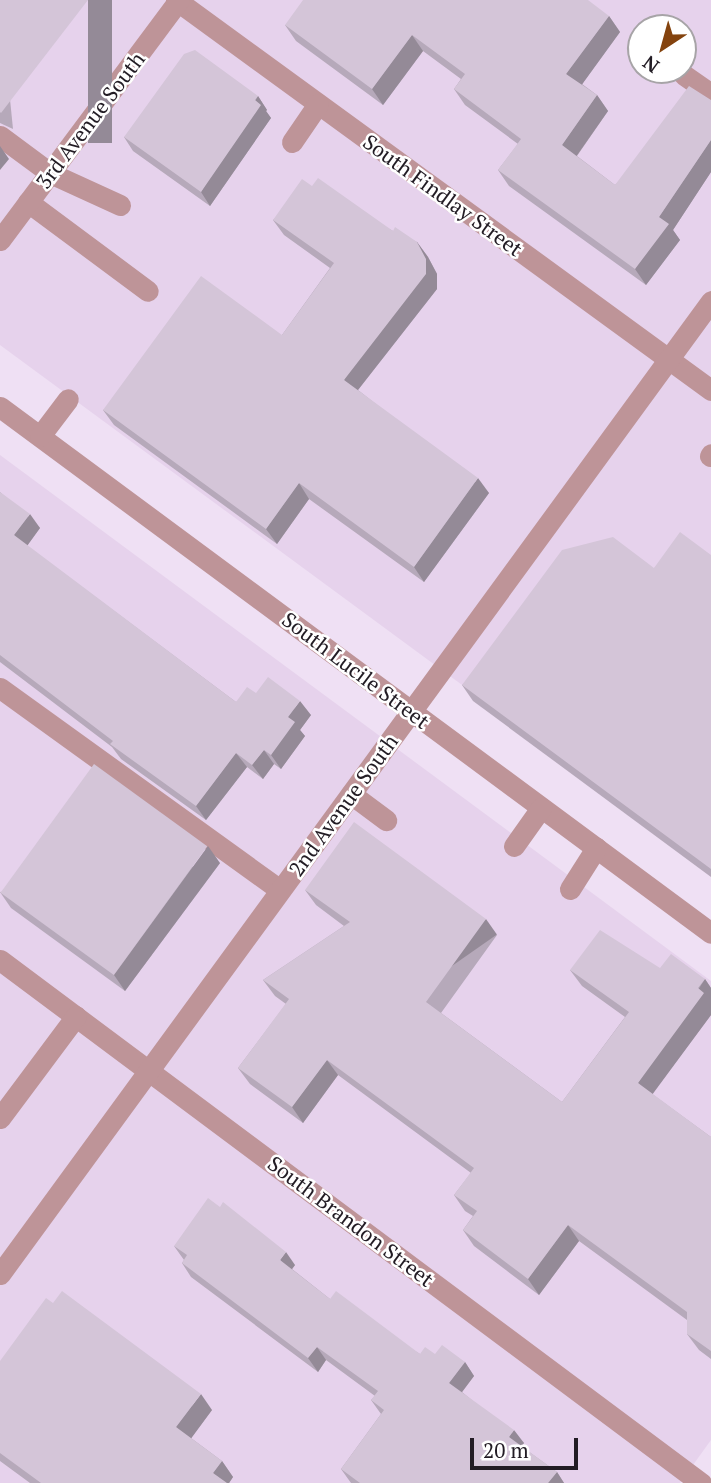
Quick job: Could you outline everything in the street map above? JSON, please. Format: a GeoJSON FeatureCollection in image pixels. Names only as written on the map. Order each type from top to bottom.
{"type":"FeatureCollection","features":[{"type":"Feature","properties":{"kind":"street","name":"South Findlay Street"},"geometry":{"type":"LineString","coordinates":[[178,0],[711,390]]}},
{"type":"Feature","properties":{"kind":"street","name":"3rd Avenue South"},"geometry":{"type":"LineString","coordinates":[[0,240],[178,0]]}},
{"type":"Feature","properties":{"kind":"street"},"geometry":{"type":"LineString","coordinates":[[292,142],[318,104]]}},
{"type":"Feature","properties":{"kind":"street"},"geometry":{"type":"LineString","coordinates":[[0,136],[50,173],[120,205]]}},
{"type":"Feature","properties":{"kind":"street"},"geometry":{"type":"LineString","coordinates":[[28,202],[148,291]]}},
{"type":"Feature","properties":{"kind":"street","name":"2nd Avenue South"},"geometry":{"type":"LineString","coordinates":[[0,1274],[8,1248],[149,1070],[711,301]]}},
{"type":"Feature","properties":{"kind":"street"},"geometry":{"type":"LineString","coordinates":[[40,436],[68,399]]}},
{"type":"Feature","properties":{"kind":"street","name":"South Lucile Street"},"geometry":{"type":"LineString","coordinates":[[0,407],[711,933]]}},
{"type":"Feature","properties":{"kind":"street"},"geometry":{"type":"LineString","coordinates":[[0,688],[281,890]]}},
{"type":"Feature","properties":{"kind":"street"},"geometry":{"type":"LineString","coordinates":[[351,794],[386,820]]}},
{"type":"Feature","properties":{"kind":"street"},"geometry":{"type":"LineString","coordinates":[[514,846],[541,808]]}},
{"type":"Feature","properties":{"kind":"street"},"geometry":{"type":"LineString","coordinates":[[570,888],[596,848]]}},
{"type":"Feature","properties":{"kind":"street","name":"South Brandon Street"},"geometry":{"type":"LineString","coordinates":[[0,960],[701,1483]]}},
{"type":"Feature","properties":{"kind":"street"},"geometry":{"type":"LineString","coordinates":[[0,1118],[76,1016]]}},
{"type":"Feature","properties":{"kind":"shaded area"},"geometry":{"type":"Polygon","coordinates":[[[0,0],[711,0],[711,868],[0,345],[0,0]]]}},
{"type":"Feature","properties":{"kind":"shaded area"},"geometry":{"type":"Polygon","coordinates":[[[0,455],[711,981],[711,1440],[680,1483],[0,1483],[0,455]]]}},
{"type":"Feature","properties":{"kind":"building"},"geometry":{"type":"Polygon","coordinates":[[[0,0],[88,0],[1,113],[0,112],[0,0]]]}},
{"type":"Feature","properties":{"kind":"building"},"geometry":{"type":"Polygon","coordinates":[[[303,0],[588,0],[609,16],[566,74],[597,95],[562,145],[615,185],[689,86],[711,100],[711,140],[659,217],[669,224],[635,269],[498,170],[521,139],[454,89],[465,74],[412,35],[372,89],[285,25],[303,0]]]}},
{"type":"Feature","properties":{"kind":"building"},"geometry":{"type":"Polygon","coordinates":[[[195,50],[258,96],[255,100],[261,105],[201,192],[124,137],[184,54],[195,50]]]}},
{"type":"Feature","properties":{"kind":"building"},"geometry":{"type":"Polygon","coordinates":[[[318,178],[393,231],[395,227],[417,242],[426,259],[426,274],[344,380],[478,478],[414,567],[299,483],[266,529],[103,410],[201,276],[282,335],[334,263],[273,220],[302,179],[312,186],[318,178]]]}},
{"type":"Feature","properties":{"kind":"building"},"geometry":{"type":"Polygon","coordinates":[[[0,492],[30,514],[14,535],[236,702],[247,687],[256,693],[268,677],[300,701],[288,717],[295,722],[271,755],[264,750],[252,765],[236,753],[196,806],[110,744],[113,741],[0,655],[0,492]]]}},
{"type":"Feature","properties":{"kind":"building"},"geometry":{"type":"Polygon","coordinates":[[[680,532],[711,555],[711,869],[462,685],[562,550],[613,537],[654,568],[680,532]]]}},
{"type":"Feature","properties":{"kind":"building"},"geometry":{"type":"Polygon","coordinates":[[[94,764],[207,846],[114,975],[1,893],[94,764]]]}},
{"type":"Feature","properties":{"kind":"building"},"geometry":{"type":"Polygon","coordinates":[[[354,822],[486,919],[426,1002],[562,1102],[629,1012],[570,970],[600,930],[660,968],[671,954],[705,979],[698,988],[704,993],[638,1083],[711,1137],[711,1351],[687,1334],[687,1312],[568,1225],[528,1279],[463,1230],[477,1211],[454,1195],[474,1168],[327,1060],[292,1107],[238,1068],[289,999],[263,980],[350,922],[305,890],[354,822]]]}},
{"type":"Feature","properties":{"kind":"building"},"geometry":{"type":"Polygon","coordinates":[[[208,1198],[220,1207],[223,1202],[286,1252],[280,1260],[330,1299],[336,1291],[420,1354],[425,1347],[435,1354],[442,1345],[465,1362],[449,1383],[514,1430],[509,1437],[557,1472],[548,1483],[360,1483],[341,1469],[384,1410],[371,1400],[378,1391],[317,1347],[308,1358],[182,1263],[187,1255],[174,1246],[208,1198]]]}},
{"type":"Feature","properties":{"kind":"building"},"geometry":{"type":"Polygon","coordinates":[[[62,1291],[201,1394],[176,1427],[222,1461],[213,1473],[227,1483],[41,1483],[0,1453],[0,1361],[46,1298],[53,1303],[62,1291]]]}}]}
